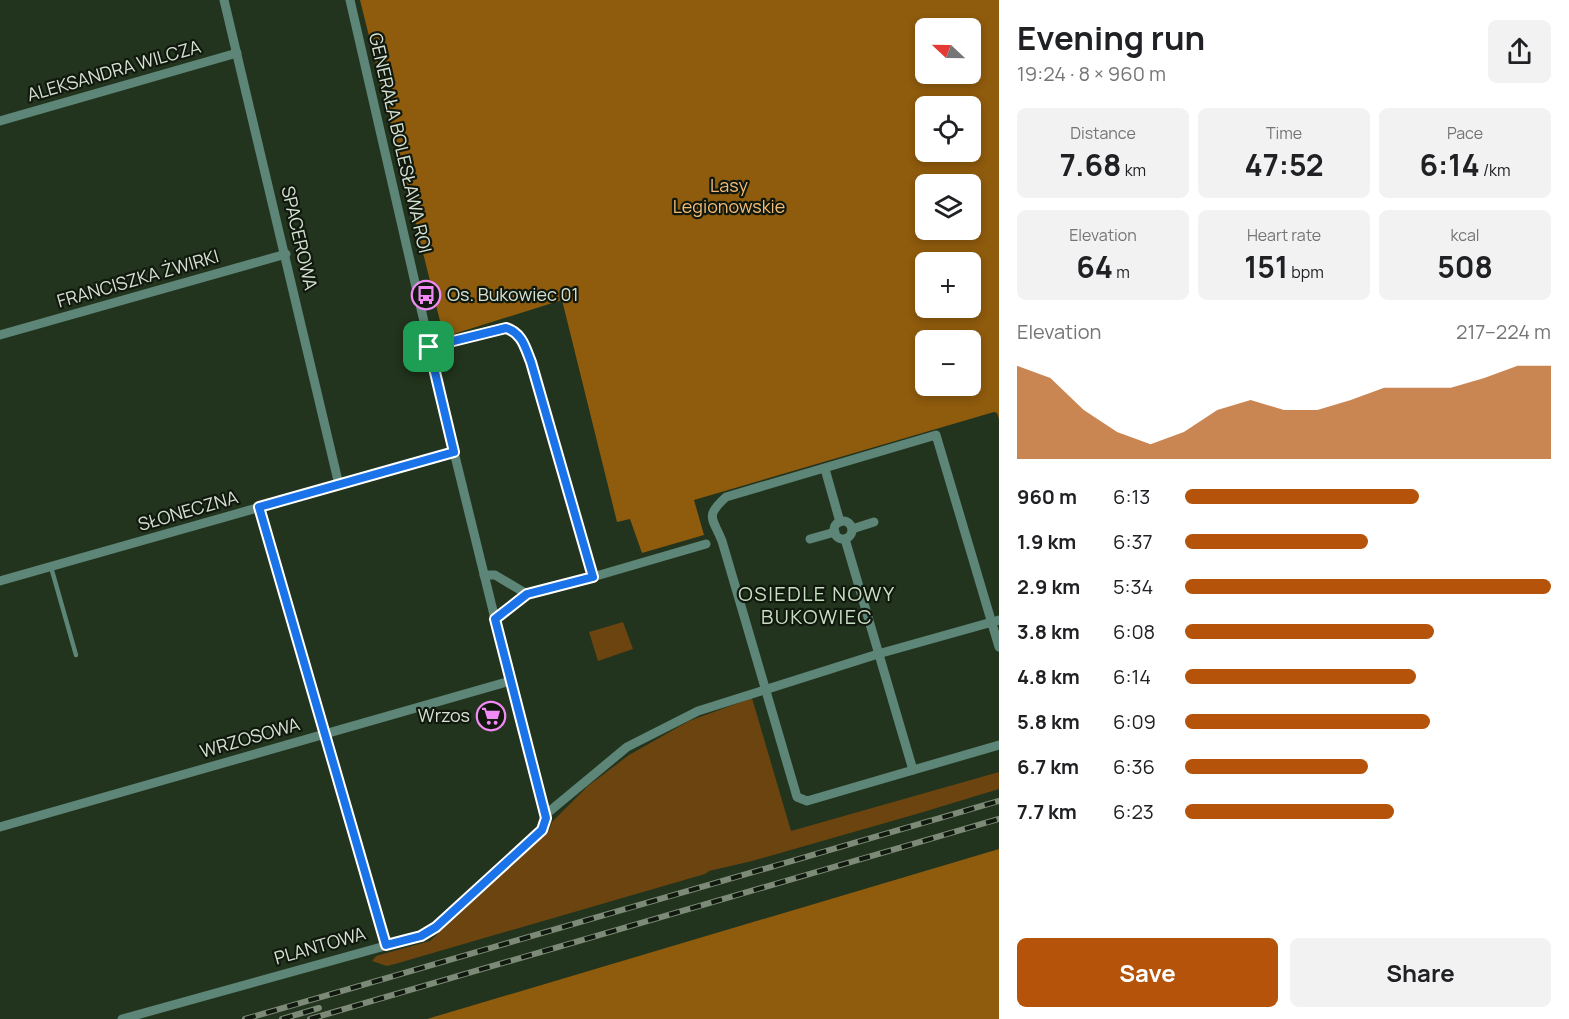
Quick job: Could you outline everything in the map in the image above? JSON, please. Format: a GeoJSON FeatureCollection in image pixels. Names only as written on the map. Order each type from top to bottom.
{"type":"FeatureCollection","features":[{"type":"Feature","properties":{"kind":"street","name":"SPACEROWA"},"geometry":{"type":"LineString","coordinates":[[224,0],[339,485]]}},
{"type":"Feature","properties":{"kind":"street","name":"GENERAŁA BOLESŁAWA ROI"},"geometry":{"type":"LineString","coordinates":[[350,0],[454,452],[545,814]]}},
{"type":"Feature","properties":{"kind":"street","name":"ALEKSANDRA WILCZA"},"geometry":{"type":"LineString","coordinates":[[0,121],[237,53]]}},
{"type":"Feature","properties":{"kind":"street","name":"FRANCISZKA ŻWIRKI"},"geometry":{"type":"LineString","coordinates":[[0,335],[286,254]]}},
{"type":"Feature","properties":{"kind":"street"},"geometry":{"type":"LineString","coordinates":[[999,646],[996,621],[936,435],[726,496],[714,509],[711,519],[722,541],[797,797],[807,801],[999,745]]}},
{"type":"Feature","properties":{"kind":"street","name":"SŁONECZNA"},"geometry":{"type":"LineString","coordinates":[[0,581],[454,452]]}},
{"type":"Feature","properties":{"kind":"street"},"geometry":{"type":"LineString","coordinates":[[825,469],[840,522]]}},
{"type":"Feature","properties":{"kind":"street"},"geometry":{"type":"LineString","coordinates":[[259,507],[386,945]]}},
{"type":"Feature","properties":{"kind":"street"},"geometry":{"type":"LineString","coordinates":[[840,522],[846,522],[852,529],[851,535],[846,539],[839,538],[835,532],[836,525],[840,522]]}},
{"type":"Feature","properties":{"kind":"street"},"geometry":{"type":"LineString","coordinates":[[852,529],[874,522]]}},
{"type":"Feature","properties":{"kind":"street"},"geometry":{"type":"LineString","coordinates":[[810,539],[835,532]]}},
{"type":"Feature","properties":{"kind":"street"},"geometry":{"type":"LineString","coordinates":[[846,539],[913,770]]}},
{"type":"Feature","properties":{"kind":"street"},"geometry":{"type":"LineString","coordinates":[[495,619],[527,594],[706,544]]}},
{"type":"Feature","properties":{"kind":"street"},"geometry":{"type":"LineString","coordinates":[[484,574],[495,575],[527,594]]}},
{"type":"Feature","properties":{"kind":"street"},"geometry":{"type":"LineString","coordinates":[[766,688],[996,621]]}},
{"type":"Feature","properties":{"kind":"street","name":"WRZOSOWA"},"geometry":{"type":"LineString","coordinates":[[0,827],[510,681]]}},
{"type":"Feature","properties":{"kind":"street","name":"PLANTOWA"},"geometry":{"type":"LineString","coordinates":[[122,1019],[421,936],[436,927],[542,830],[545,824],[545,814],[600,768],[636,742],[698,711],[766,688]]}},
{"type":"Feature","properties":{"kind":"lane"},"geometry":{"type":"LineString","coordinates":[[429,347],[506,328],[520,336],[531,362],[593,577]]}},
{"type":"Feature","properties":{"kind":"lane"},"geometry":{"type":"LineString","coordinates":[[51,567],[76,655]]}},
{"type":"Feature","properties":{"kind":"shaded area"},"geometry":{"type":"Polygon","coordinates":[[[623,622],[633,649],[598,661],[589,632],[623,622]]]}},
{"type":"Feature","properties":{"kind":"shaded area"},"geometry":{"type":"Polygon","coordinates":[[[752,698],[791,831],[999,772],[999,789],[752,861],[709,871],[395,964],[387,966],[372,961],[376,956],[430,941],[549,830],[552,822],[588,786],[629,755],[689,721],[752,698]]]}},
{"type":"Feature","properties":{"kind":"green space","name":"Lasy Legionowskie"},"geometry":{"type":"Polygon","coordinates":[[[360,0],[999,0],[999,419],[997,413],[994,412],[694,500],[704,535],[642,553],[630,519],[617,522],[562,300],[444,337],[360,0]]]}},
{"type":"Feature","properties":{"kind":"green space"},"geometry":{"type":"Polygon","coordinates":[[[999,849],[999,1019],[427,1019],[999,849]]]}},
{"type":"Feature","properties":{"kind":"railway"},"geometry":{"type":"LineString","coordinates":[[245,1019],[999,801]]}},
{"type":"Feature","properties":{"kind":"railway"},"geometry":{"type":"LineString","coordinates":[[310,1019],[999,819]]}},
{"type":"Feature","properties":{"kind":"railway"},"geometry":{"type":"LineString","coordinates":[[282,1019],[319,1008]]}},
{"type":"Feature","properties":{"kind":"place","name":"Os. Bukowiec 01"},"geometry":{"type":"Point","coordinates":[426,295]}},
{"type":"Feature","properties":{"kind":"place","name":"Wrzos"},"geometry":{"type":"Point","coordinates":[491,716]}},
{"type":"Feature","properties":{"kind":"district","name":"OSIEDLE NOWY BUKOWIEC"},"geometry":{"type":"Point","coordinates":[817,606]}},
{"type":"Feature","properties":{"kind":"route"},"geometry":{"type":"LineString","coordinates":[[506,328],[520,336],[531,362],[593,577],[527,594],[495,619],[546,818],[542,830],[436,927],[421,936],[386,945],[259,507],[454,452],[429,347],[506,328]]}}]}
